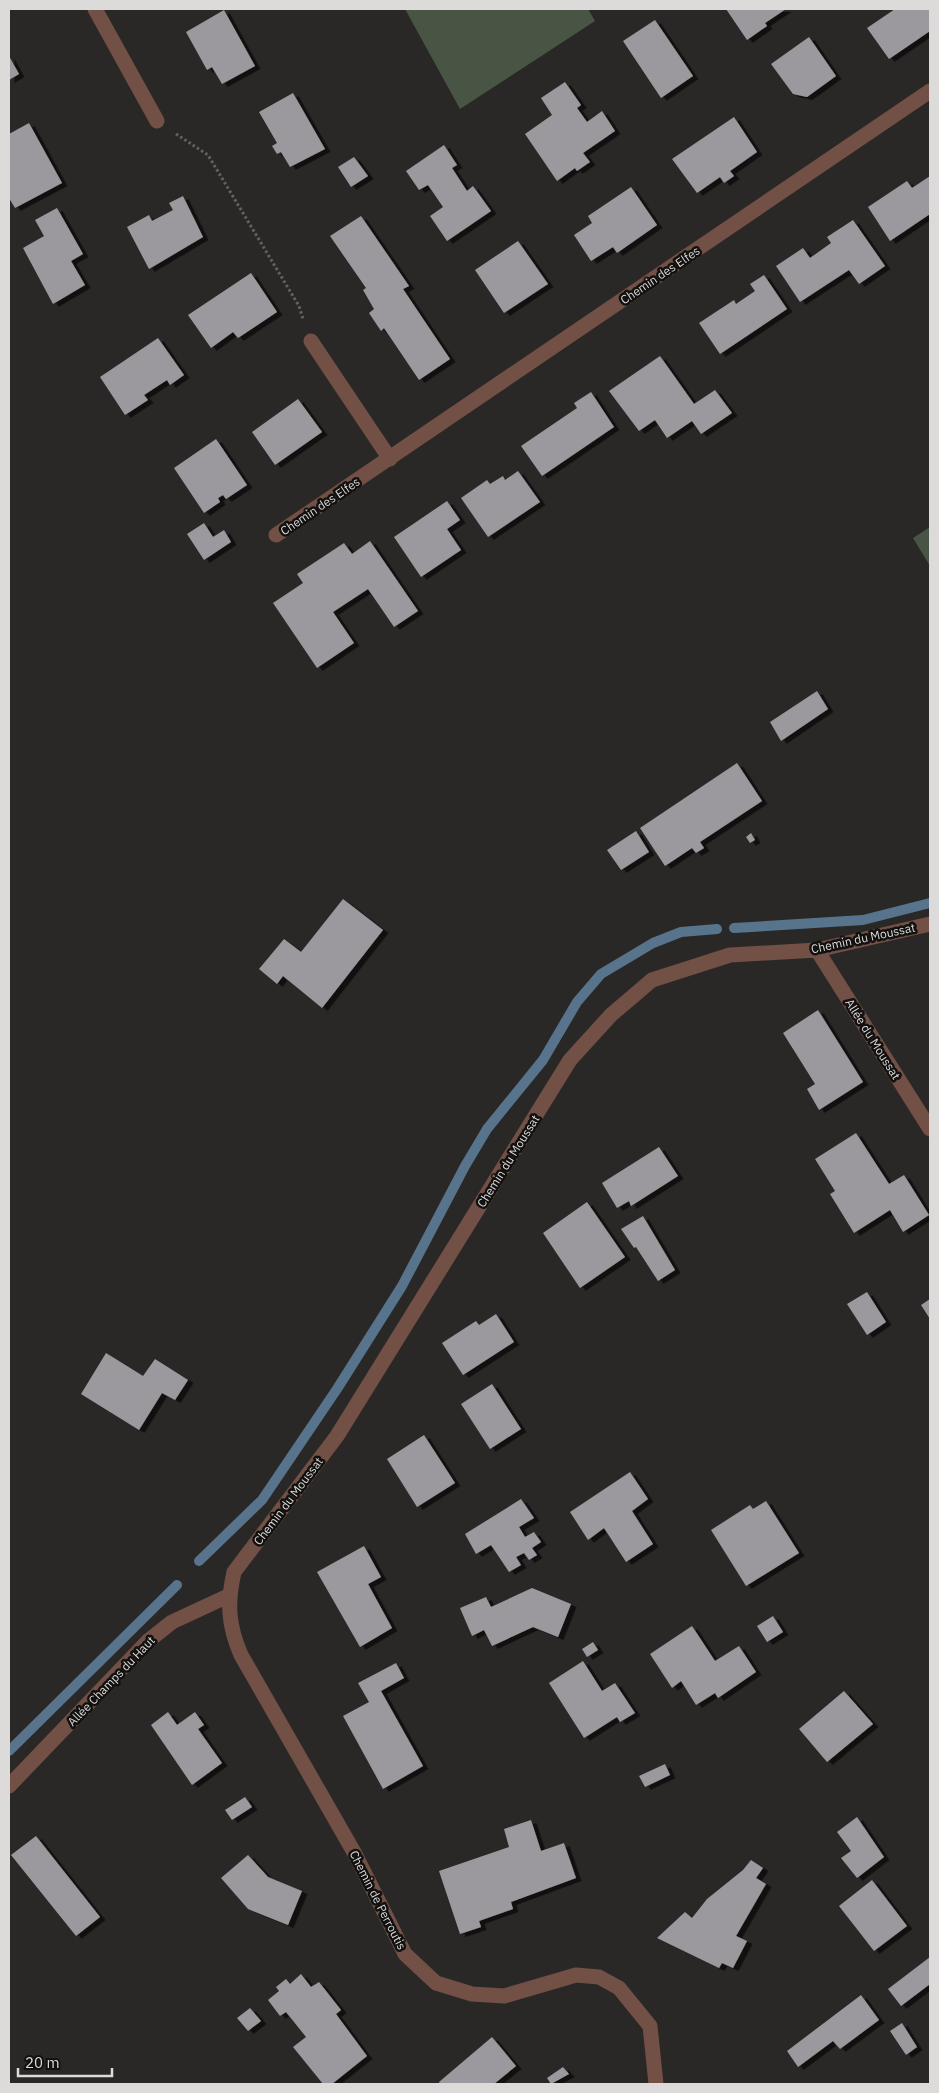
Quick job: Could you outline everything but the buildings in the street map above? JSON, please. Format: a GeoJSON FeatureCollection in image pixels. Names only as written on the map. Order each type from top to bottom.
{"type":"FeatureCollection","features":[{"type":"Feature","properties":{"kind":"street"},"geometry":{"type":"LineString","coordinates":[[95,9],[156,121]]}},
{"type":"Feature","properties":{"kind":"street","name":"Chemin des Elfes"},"geometry":{"type":"LineString","coordinates":[[276,535],[930,91]]}},
{"type":"Feature","properties":{"kind":"street"},"geometry":{"type":"LineString","coordinates":[[311,341],[390,459]]}},
{"type":"Feature","properties":{"kind":"street","name":"Chemin du Moussat"},"geometry":{"type":"LineString","coordinates":[[228,1596],[234,1572],[337,1436],[570,1060],[611,1015],[652,980],[730,955],[816,950],[930,924]]}},
{"type":"Feature","properties":{"kind":"street","name":"Allée du Moussat"},"geometry":{"type":"LineString","coordinates":[[816,950],[930,1129]]}},
{"type":"Feature","properties":{"kind":"street","name":"Allée Champs du Haut"},"geometry":{"type":"LineString","coordinates":[[9,1786],[148,1641],[172,1622],[228,1596]]}},
{"type":"Feature","properties":{"kind":"street","name":"Chemin de Perroutis"},"geometry":{"type":"LineString","coordinates":[[228,1596],[232,1634],[241,1655],[355,1854],[405,1954],[436,1983],[472,1994],[504,1996],[576,1976],[598,1977],[619,1988],[650,2026],[656,2084]]}},
{"type":"Feature","properties":{"kind":"path"},"geometry":{"type":"LineString","coordinates":[[156,121],[208,155],[299,306],[311,341]]}},
{"type":"Feature","properties":{"kind":"green space"},"geometry":{"type":"Polygon","coordinates":[[[405,9],[588,9],[595,21],[460,109],[405,9]]]}},
{"type":"Feature","properties":{"kind":"green space"},"geometry":{"type":"Polygon","coordinates":[[[930,527],[930,566],[913,538],[930,527]]]}},
{"type":"Feature","properties":{"kind":"waterway"},"geometry":{"type":"LineString","coordinates":[[734,928],[863,920],[930,903]]}},
{"type":"Feature","properties":{"kind":"waterway"},"geometry":{"type":"LineString","coordinates":[[199,1561],[262,1500],[337,1389],[402,1286],[465,1166],[487,1129],[543,1060],[577,1002],[601,974],[653,943],[681,932],[717,929]]}},
{"type":"Feature","properties":{"kind":"waterway"},"geometry":{"type":"LineString","coordinates":[[9,1751],[177,1585]]}}]}
